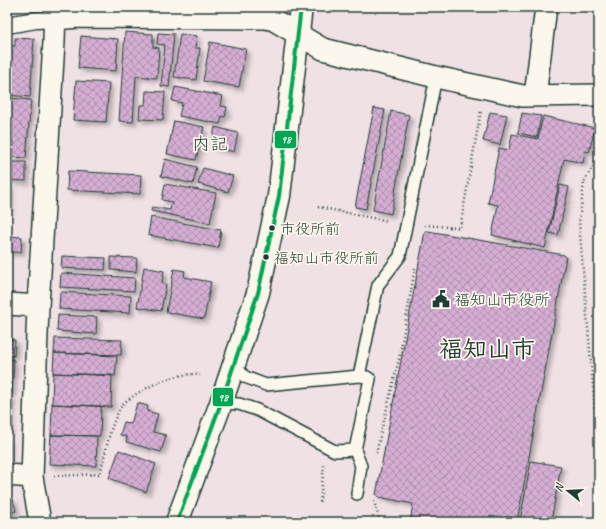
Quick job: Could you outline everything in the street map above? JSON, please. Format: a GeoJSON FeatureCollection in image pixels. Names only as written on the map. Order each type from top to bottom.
{"type":"FeatureCollection","features":[{"type":"Feature","properties":{"kind":"main road"},"geometry":{"type":"LineString","coordinates":[[177,522],[221,403],[258,293],[279,196],[301,7]]}},
{"type":"Feature","properties":{"kind":"street"},"geometry":{"type":"LineString","coordinates":[[535,96],[546,7]]}},
{"type":"Feature","properties":{"kind":"street"},"geometry":{"type":"LineString","coordinates":[[40,522],[32,477],[38,306],[55,13]]}},
{"type":"Feature","properties":{"kind":"street"},"geometry":{"type":"LineString","coordinates":[[7,25],[36,20],[55,13],[78,17],[265,18],[272,19],[322,49],[436,77],[523,96],[599,95]]}},
{"type":"Feature","properties":{"kind":"street"},"geometry":{"type":"LineString","coordinates":[[7,304],[38,306]]}},
{"type":"Feature","properties":{"kind":"street"},"geometry":{"type":"LineString","coordinates":[[7,475],[32,477]]}},
{"type":"Feature","properties":{"kind":"lane"},"geometry":{"type":"LineString","coordinates":[[359,376],[378,285],[400,256],[436,77]]}},
{"type":"Feature","properties":{"kind":"lane"},"geometry":{"type":"LineString","coordinates":[[234,365],[245,377],[266,385],[359,376],[370,379],[355,450],[361,466],[357,494]]}},
{"type":"Feature","properties":{"kind":"lane"},"geometry":{"type":"LineString","coordinates":[[221,403],[239,404],[257,410],[335,451],[355,450]]}},
{"type":"Feature","properties":{"kind":"path"},"geometry":{"type":"LineString","coordinates":[[423,224],[460,228],[482,106]]}},
{"type":"Feature","properties":{"kind":"path"},"geometry":{"type":"LineString","coordinates":[[599,156],[584,182],[579,222],[599,457]]}},
{"type":"Feature","properties":{"kind":"path"},"geometry":{"type":"LineString","coordinates":[[318,207],[390,222],[388,228]]}},
{"type":"Feature","properties":{"kind":"path"},"geometry":{"type":"LineString","coordinates":[[374,460],[399,359],[416,262]]}},
{"type":"Feature","properties":{"kind":"path"},"geometry":{"type":"LineString","coordinates":[[32,477],[100,474],[114,421],[121,405],[142,390],[159,381],[193,374],[200,375]]}},
{"type":"Feature","properties":{"kind":"path"},"geometry":{"type":"LineString","coordinates":[[320,502],[324,462]]}},
{"type":"Feature","properties":{"kind":"path"},"geometry":{"type":"LineString","coordinates":[[374,499],[380,522]]}},
{"type":"Feature","properties":{"kind":"building"},"geometry":{"type":"Polygon","coordinates":[[[125,32],[153,34],[153,47],[159,48],[157,78],[136,76],[133,122],[119,121],[125,32]]]}},
{"type":"Feature","properties":{"kind":"building"},"geometry":{"type":"Polygon","coordinates":[[[158,33],[174,34],[169,87],[161,86],[165,45],[157,44],[158,33]]]}},
{"type":"Feature","properties":{"kind":"building"},"geometry":{"type":"Polygon","coordinates":[[[180,34],[197,36],[195,48],[200,48],[196,80],[174,77],[180,34]]]}},
{"type":"Feature","properties":{"kind":"building"},"geometry":{"type":"Polygon","coordinates":[[[81,36],[118,39],[116,71],[78,68],[81,36]]]}},
{"type":"Feature","properties":{"kind":"building"},"geometry":{"type":"Polygon","coordinates":[[[15,38],[34,39],[30,97],[7,95],[7,45],[15,46],[15,38]]]}},
{"type":"Feature","properties":{"kind":"building"},"geometry":{"type":"Polygon","coordinates":[[[210,42],[246,49],[239,87],[203,81],[210,42]]]}},
{"type":"Feature","properties":{"kind":"building"},"geometry":{"type":"Polygon","coordinates":[[[76,81],[109,83],[106,122],[73,120],[76,81]]]}},
{"type":"Feature","properties":{"kind":"building"},"geometry":{"type":"Polygon","coordinates":[[[175,87],[223,96],[221,106],[227,107],[225,117],[222,116],[220,124],[179,116],[182,103],[172,101],[175,87]]]}},
{"type":"Feature","properties":{"kind":"building"},"geometry":{"type":"Polygon","coordinates":[[[146,91],[165,92],[163,120],[139,119],[140,105],[145,105],[146,91]]]}},
{"type":"Feature","properties":{"kind":"building"},"geometry":{"type":"Polygon","coordinates":[[[7,98],[31,100],[26,158],[11,157],[13,142],[7,142],[7,98]]]}},
{"type":"Feature","properties":{"kind":"building"},"geometry":{"type":"Polygon","coordinates":[[[374,108],[385,110],[366,209],[355,207],[374,108]]]}},
{"type":"Feature","properties":{"kind":"building"},"geometry":{"type":"Polygon","coordinates":[[[391,111],[409,115],[391,214],[373,210],[391,111]]]}},
{"type":"Feature","properties":{"kind":"building"},"geometry":{"type":"Polygon","coordinates":[[[490,112],[507,115],[500,145],[483,141],[490,112]]]}},
{"type":"Feature","properties":{"kind":"building"},"geometry":{"type":"Polygon","coordinates":[[[522,113],[541,116],[537,137],[518,133],[522,113]]]}},
{"type":"Feature","properties":{"kind":"building"},"geometry":{"type":"Polygon","coordinates":[[[543,116],[595,128],[589,152],[585,151],[583,163],[564,159],[545,248],[492,235],[498,205],[488,203],[499,148],[509,150],[512,134],[538,139],[543,116]]]}},
{"type":"Feature","properties":{"kind":"building"},"geometry":{"type":"Polygon","coordinates":[[[174,121],[204,127],[196,160],[167,154],[174,121]]]}},
{"type":"Feature","properties":{"kind":"building"},"geometry":{"type":"Polygon","coordinates":[[[215,127],[238,133],[234,152],[211,146],[215,127]]]}},
{"type":"Feature","properties":{"kind":"building"},"geometry":{"type":"Polygon","coordinates":[[[165,159],[197,167],[193,184],[161,176],[165,159]]]}},
{"type":"Feature","properties":{"kind":"building"},"geometry":{"type":"Polygon","coordinates":[[[7,162],[26,162],[26,181],[7,180],[7,162]]]}},
{"type":"Feature","properties":{"kind":"building"},"geometry":{"type":"Polygon","coordinates":[[[203,168],[233,176],[228,192],[198,184],[203,168]]]}},
{"type":"Feature","properties":{"kind":"building"},"geometry":{"type":"Polygon","coordinates":[[[68,171],[141,175],[140,194],[67,190],[68,171]]]}},
{"type":"Feature","properties":{"kind":"building"},"geometry":{"type":"Polygon","coordinates":[[[165,184],[216,193],[210,223],[151,211],[152,207],[170,210],[172,202],[162,200],[165,184]]]}},
{"type":"Feature","properties":{"kind":"building"},"geometry":{"type":"Polygon","coordinates":[[[560,185],[569,187],[558,235],[549,233],[560,185]]]}},
{"type":"Feature","properties":{"kind":"building"},"geometry":{"type":"Polygon","coordinates":[[[7,186],[10,186],[9,211],[7,210],[7,186]]]}},
{"type":"Feature","properties":{"kind":"building"},"geometry":{"type":"Polygon","coordinates":[[[151,217],[221,230],[218,248],[148,235],[151,217]]]}},
{"type":"Feature","properties":{"kind":"building"},"geometry":{"type":"Polygon","coordinates":[[[425,231],[564,255],[566,257],[517,522],[410,522],[413,504],[379,497],[376,495],[425,231]]]}},
{"type":"Feature","properties":{"kind":"building"},"geometry":{"type":"Polygon","coordinates":[[[7,236],[22,237],[21,252],[7,252],[7,236]]]}},
{"type":"Feature","properties":{"kind":"building"},"geometry":{"type":"Polygon","coordinates":[[[62,256],[106,258],[105,270],[61,268],[62,256]]]}},
{"type":"Feature","properties":{"kind":"building"},"geometry":{"type":"Polygon","coordinates":[[[111,257],[137,258],[136,272],[111,270],[111,257]]]}},
{"type":"Feature","properties":{"kind":"building"},"geometry":{"type":"Polygon","coordinates":[[[144,267],[164,271],[162,283],[166,284],[161,311],[137,307],[144,267]]]}},
{"type":"Feature","properties":{"kind":"building"},"geometry":{"type":"Polygon","coordinates":[[[174,269],[185,271],[184,277],[211,282],[204,319],[166,312],[174,269]]]}},
{"type":"Feature","properties":{"kind":"building"},"geometry":{"type":"Polygon","coordinates":[[[61,273],[135,278],[134,291],[60,287],[61,273]]]}},
{"type":"Feature","properties":{"kind":"building"},"geometry":{"type":"Polygon","coordinates":[[[60,292],[131,296],[130,313],[59,309],[60,292]]]}},
{"type":"Feature","properties":{"kind":"building"},"geometry":{"type":"Polygon","coordinates":[[[58,315],[97,317],[96,334],[57,331],[58,315]]]}},
{"type":"Feature","properties":{"kind":"building"},"geometry":{"type":"Polygon","coordinates":[[[55,338],[122,340],[121,355],[54,353],[55,338]]]}},
{"type":"Feature","properties":{"kind":"building"},"geometry":{"type":"Polygon","coordinates":[[[7,339],[15,340],[14,356],[7,355],[7,339]]]}},
{"type":"Feature","properties":{"kind":"building"},"geometry":{"type":"Polygon","coordinates":[[[54,353],[117,356],[115,376],[53,373],[54,353]]]}},
{"type":"Feature","properties":{"kind":"building"},"geometry":{"type":"Polygon","coordinates":[[[7,359],[14,360],[12,394],[7,393],[7,359]]]}},
{"type":"Feature","properties":{"kind":"building"},"geometry":{"type":"Polygon","coordinates":[[[53,373],[112,375],[111,407],[52,404],[53,373]]]}},
{"type":"Feature","properties":{"kind":"building"},"geometry":{"type":"Polygon","coordinates":[[[7,398],[12,398],[9,431],[7,431],[7,398]]]}},
{"type":"Feature","properties":{"kind":"building"},"geometry":{"type":"Polygon","coordinates":[[[137,403],[148,406],[147,411],[158,414],[153,432],[166,435],[161,452],[126,442],[127,437],[120,435],[124,422],[131,424],[137,403]]]}},
{"type":"Feature","properties":{"kind":"building"},"geometry":{"type":"Polygon","coordinates":[[[52,404],[101,406],[100,436],[51,435],[52,404]]]}},
{"type":"Feature","properties":{"kind":"building"},"geometry":{"type":"Polygon","coordinates":[[[51,435],[97,436],[96,466],[49,464],[51,435]]]}},
{"type":"Feature","properties":{"kind":"building"},"geometry":{"type":"Polygon","coordinates":[[[7,439],[9,439],[8,466],[7,466],[7,439]]]}},
{"type":"Feature","properties":{"kind":"building"},"geometry":{"type":"Polygon","coordinates":[[[119,450],[156,464],[146,492],[109,478],[119,450]]]}},
{"type":"Feature","properties":{"kind":"building"},"geometry":{"type":"Polygon","coordinates":[[[531,461],[561,466],[551,522],[520,521],[531,461]]]}},
{"type":"Feature","properties":{"kind":"building"},"geometry":{"type":"Polygon","coordinates":[[[13,499],[16,511],[7,514],[7,501],[13,499]]]}},
{"type":"Feature","properties":{"kind":"building"},"geometry":{"type":"Polygon","coordinates":[[[17,517],[19,522],[7,522],[7,520],[17,517]]]}},
{"type":"Feature","properties":{"kind":"transit line","name":"98"},"geometry":{"type":"LineString","coordinates":[[177,522],[221,403],[258,293],[279,196],[301,7]]}},
{"type":"Feature","properties":{"kind":"place","name":"市役所前"},"geometry":{"type":"Point","coordinates":[272,228]}},
{"type":"Feature","properties":{"kind":"place","name":"福知山市役所前"},"geometry":{"type":"Point","coordinates":[266,257]}},
{"type":"Feature","properties":{"kind":"place","name":"福知山市役所"},"geometry":{"type":"Point","coordinates":[441,299]}},
{"type":"Feature","properties":{"kind":"district","name":"内記"},"geometry":{"type":"Point","coordinates":[210,144]}},
{"type":"Feature","properties":{"kind":"district","name":"福知山市"},"geometry":{"type":"Point","coordinates":[487,349]}}]}
